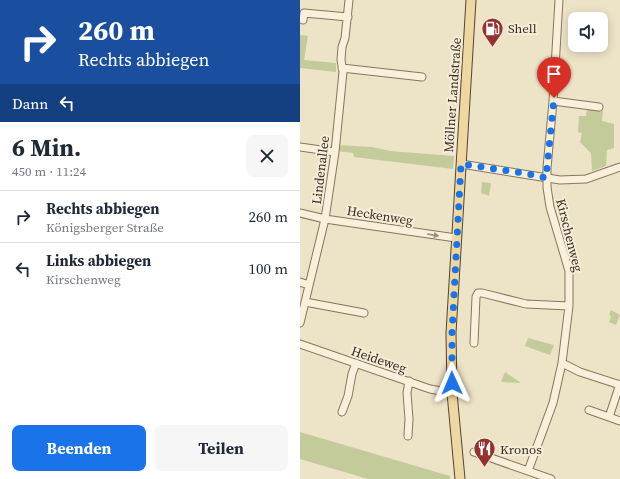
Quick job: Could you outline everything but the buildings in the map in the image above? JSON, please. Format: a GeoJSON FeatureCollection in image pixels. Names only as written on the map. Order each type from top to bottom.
{"type":"FeatureCollection","features":[{"type":"Feature","properties":{"kind":"main road","name":"Möllner Landstraße"},"geometry":{"type":"LineString","coordinates":[[460,479],[452,393],[452,333],[456,238],[471,0]]}},
{"type":"Feature","properties":{"kind":"street","name":"Lindenallee"},"geometry":{"type":"LineString","coordinates":[[300,324],[325,218],[335,152],[343,72],[340,60],[342,46],[346,38],[349,0]]}},
{"type":"Feature","properties":{"kind":"street","name":"Kirschenweg"},"geometry":{"type":"LineString","coordinates":[[528,471],[553,403],[562,363],[569,306],[569,271],[550,207],[546,178],[554,101],[559,0]]}},
{"type":"Feature","properties":{"kind":"street"},"geometry":{"type":"LineString","coordinates":[[303,20],[304,13],[348,17]]}},
{"type":"Feature","properties":{"kind":"street"},"geometry":{"type":"LineString","coordinates":[[342,68],[422,77]]}},
{"type":"Feature","properties":{"kind":"street"},"geometry":{"type":"LineString","coordinates":[[554,101],[599,106]]}},
{"type":"Feature","properties":{"kind":"street"},"geometry":{"type":"LineString","coordinates":[[300,147],[335,152]]}},
{"type":"Feature","properties":{"kind":"street"},"geometry":{"type":"LineString","coordinates":[[461,164],[560,180],[586,179],[620,167]]}},
{"type":"Feature","properties":{"kind":"street","name":"Heckenweg"},"geometry":{"type":"LineString","coordinates":[[300,213],[456,238]]}},
{"type":"Feature","properties":{"kind":"street"},"geometry":{"type":"LineString","coordinates":[[300,282],[309,285]]}},
{"type":"Feature","properties":{"kind":"street"},"geometry":{"type":"LineString","coordinates":[[474,343],[476,297],[478,293],[526,304],[569,306]]}},
{"type":"Feature","properties":{"kind":"street"},"geometry":{"type":"LineString","coordinates":[[305,302],[364,313]]}},
{"type":"Feature","properties":{"kind":"street","name":"Heideweg"},"geometry":{"type":"LineString","coordinates":[[300,344],[430,389],[452,393]]}},
{"type":"Feature","properties":{"kind":"street"},"geometry":{"type":"LineString","coordinates":[[342,412],[348,396],[352,374],[356,363]]}},
{"type":"Feature","properties":{"kind":"street"},"geometry":{"type":"LineString","coordinates":[[562,363],[580,372],[620,384],[609,417]]}},
{"type":"Feature","properties":{"kind":"street"},"geometry":{"type":"LineString","coordinates":[[408,436],[410,419],[407,393],[409,381]]}},
{"type":"Feature","properties":{"kind":"street"},"geometry":{"type":"LineString","coordinates":[[589,410],[620,421]]}},
{"type":"Feature","properties":{"kind":"street"},"geometry":{"type":"LineString","coordinates":[[474,452],[551,479]]}},
{"type":"Feature","properties":{"kind":"green space"},"geometry":{"type":"Polygon","coordinates":[[[300,35],[308,36],[304,60],[336,63],[336,72],[300,68],[300,35]]]}},
{"type":"Feature","properties":{"kind":"green space"},"geometry":{"type":"Polygon","coordinates":[[[587,108],[603,110],[602,121],[614,124],[614,148],[607,150],[606,166],[592,171],[591,153],[580,142],[582,133],[578,132],[579,116],[586,116],[587,108]]]}},
{"type":"Feature","properties":{"kind":"green space"},"geometry":{"type":"Polygon","coordinates":[[[337,145],[372,147],[390,151],[454,156],[453,169],[354,157],[353,153],[337,151],[337,145]]]}},
{"type":"Feature","properties":{"kind":"green space"},"geometry":{"type":"Polygon","coordinates":[[[482,182],[491,183],[489,196],[481,193],[482,182]]]}},
{"type":"Feature","properties":{"kind":"green space"},"geometry":{"type":"Polygon","coordinates":[[[611,310],[620,315],[616,325],[609,322],[611,317],[609,314],[611,310]]]}},
{"type":"Feature","properties":{"kind":"green space"},"geometry":{"type":"Polygon","coordinates":[[[528,338],[554,345],[550,355],[525,346],[528,338]]]}},
{"type":"Feature","properties":{"kind":"green space"},"geometry":{"type":"Polygon","coordinates":[[[505,372],[521,383],[501,382],[505,372]]]}},
{"type":"Feature","properties":{"kind":"green space"},"geometry":{"type":"Polygon","coordinates":[[[300,432],[450,476],[450,479],[368,479],[300,459],[300,432]]]}},
{"type":"Feature","properties":{"kind":"place","name":"Shell"},"geometry":{"type":"Point","coordinates":[493,48]}},
{"type":"Feature","properties":{"kind":"place","name":"Kronos"},"geometry":{"type":"Point","coordinates":[485,468]}},
{"type":"Feature","properties":{"kind":"route"},"geometry":{"type":"LineString","coordinates":[[452,383],[452,333],[461,164],[524,173],[546,178],[554,98]]}}]}
